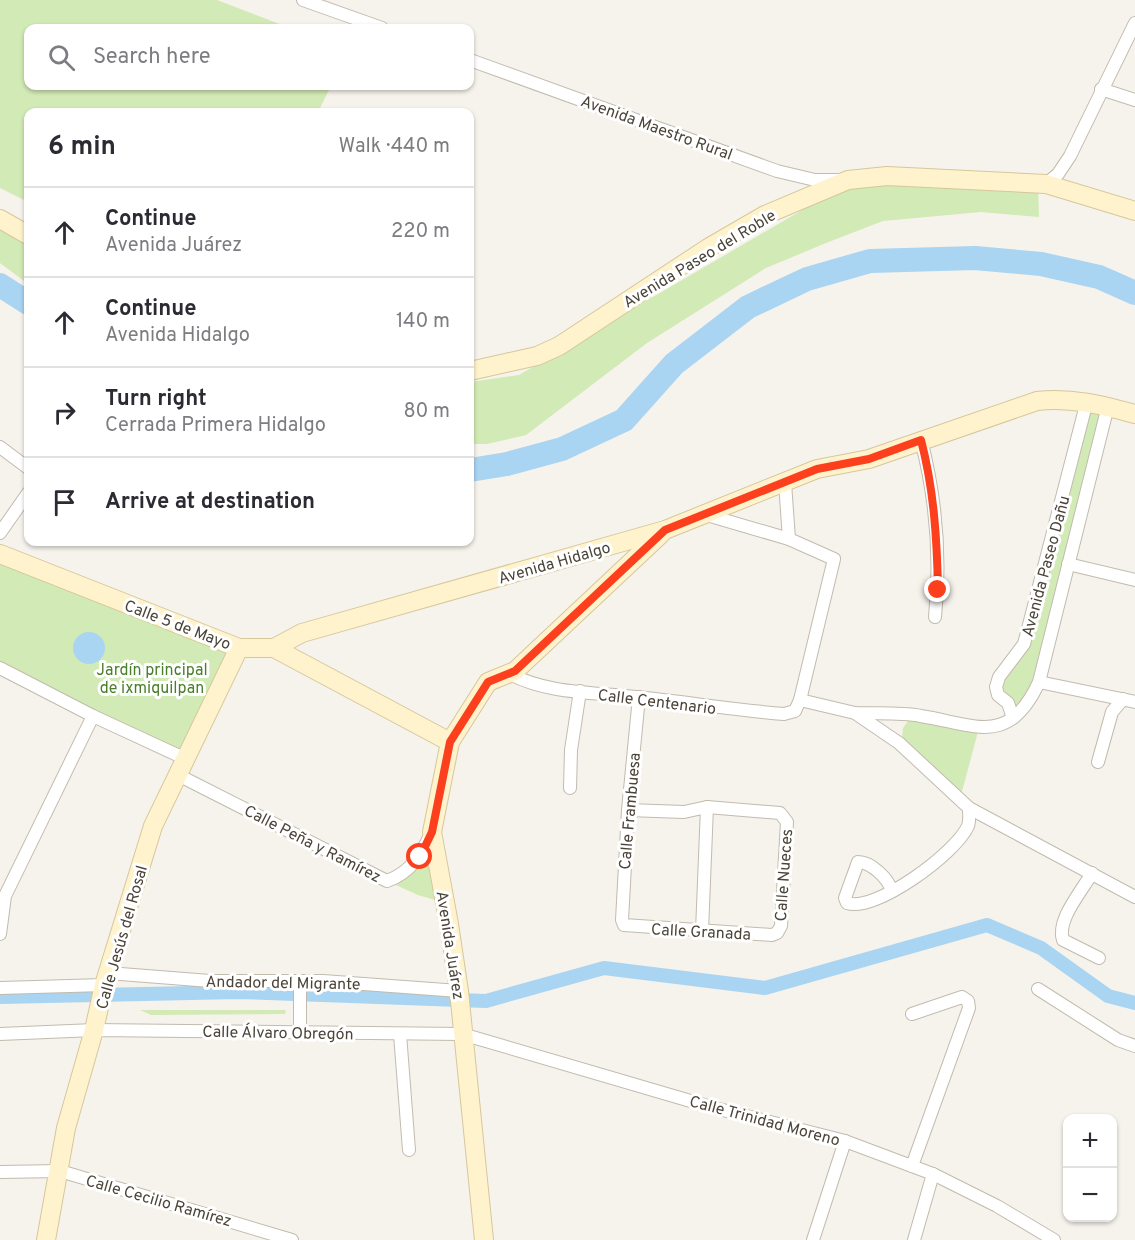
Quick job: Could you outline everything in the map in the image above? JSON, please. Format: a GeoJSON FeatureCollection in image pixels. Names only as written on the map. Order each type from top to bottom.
{"type":"FeatureCollection","features":[{"type":"Feature","properties":{"kind":"street"},"geometry":{"type":"LineString","coordinates":[[303,0],[371,24]]}},
{"type":"Feature","properties":{"kind":"street"},"geometry":{"type":"LineString","coordinates":[[1046,184],[1058,174],[1070,156],[1135,23]]}},
{"type":"Feature","properties":{"kind":"street","name":"Avenida Maestro Rural"},"geometry":{"type":"LineString","coordinates":[[474,61],[777,171],[815,180],[848,180]]}},
{"type":"Feature","properties":{"kind":"street"},"geometry":{"type":"LineString","coordinates":[[1101,89],[1135,100]]}},
{"type":"Feature","properties":{"kind":"street","name":"Avenida Paseo del Roble"},"geometry":{"type":"LineString","coordinates":[[474,370],[537,356],[559,346],[708,248],[765,215],[848,180],[887,176],[1046,184],[1135,211]]}},
{"type":"Feature","properties":{"kind":"street"},"geometry":{"type":"LineString","coordinates":[[0,219],[24,233]]}},
{"type":"Feature","properties":{"kind":"street","name":"Avenida Hidalgo"},"geometry":{"type":"LineString","coordinates":[[274,648],[302,633],[665,530],[817,469],[869,459],[1037,401],[1055,399],[1088,402],[1135,414]]}},
{"type":"Feature","properties":{"kind":"street","name":"Avenida Paseo Dañu"},"geometry":{"type":"LineString","coordinates":[[1088,402],[1024,644],[999,677],[996,687],[998,695],[1008,703],[1013,718],[1024,709],[1039,682],[1108,406]]}},
{"type":"Feature","properties":{"kind":"street"},"geometry":{"type":"LineString","coordinates":[[921,440],[929,470],[936,519],[938,590],[935,617]]}},
{"type":"Feature","properties":{"kind":"street"},"geometry":{"type":"LineString","coordinates":[[0,447],[24,465]]}},
{"type":"Feature","properties":{"kind":"street"},"geometry":{"type":"LineString","coordinates":[[785,483],[789,539]]}},
{"type":"Feature","properties":{"kind":"street"},"geometry":{"type":"LineString","coordinates":[[0,532],[24,499]]}},
{"type":"Feature","properties":{"kind":"street"},"geometry":{"type":"LineString","coordinates":[[707,515],[789,539],[834,559],[800,700],[855,713],[918,715],[985,728],[1002,725],[1013,718]]}},
{"type":"Feature","properties":{"kind":"street","name":"Avenida Juárez"},"geometry":{"type":"LineString","coordinates":[[484,1240],[459,994],[450,924],[432,832],[450,742],[488,682],[510,674],[665,530]]}},
{"type":"Feature","properties":{"kind":"street","name":"Calle 5 de Mayo"},"geometry":{"type":"LineString","coordinates":[[0,554],[239,648],[274,648],[450,742]]}},
{"type":"Feature","properties":{"kind":"street"},"geometry":{"type":"LineString","coordinates":[[1068,564],[1135,580]]}},
{"type":"Feature","properties":{"kind":"street","name":"Calle Jesús del Rosal"},"geometry":{"type":"LineString","coordinates":[[46,1240],[66,1128],[105,983],[153,826],[239,648]]}},
{"type":"Feature","properties":{"kind":"street","name":"Calle Peña y Ramírez"},"geometry":{"type":"LineString","coordinates":[[0,668],[93,716],[387,881],[402,876],[420,857],[432,832]]}},
{"type":"Feature","properties":{"kind":"street","name":"Calle Centenario"},"geometry":{"type":"LineString","coordinates":[[510,674],[540,687],[639,697],[715,708],[784,714],[795,711],[800,700]]}},
{"type":"Feature","properties":{"kind":"street"},"geometry":{"type":"LineString","coordinates":[[1039,682],[1129,700]]}},
{"type":"Feature","properties":{"kind":"street"},"geometry":{"type":"LineString","coordinates":[[570,789],[571,750],[580,692]]}},
{"type":"Feature","properties":{"kind":"street","name":"Calle Frambuesa"},"geometry":{"type":"LineString","coordinates":[[624,925],[622,920],[628,810],[639,697]]}},
{"type":"Feature","properties":{"kind":"street"},"geometry":{"type":"LineString","coordinates":[[1098,762],[1112,712],[1129,700]]}},
{"type":"Feature","properties":{"kind":"street"},"geometry":{"type":"LineString","coordinates":[[855,713],[899,743],[969,808],[1135,897]]}},
{"type":"Feature","properties":{"kind":"street"},"geometry":{"type":"LineString","coordinates":[[0,934],[5,896],[93,716]]}},
{"type":"Feature","properties":{"kind":"street"},"geometry":{"type":"LineString","coordinates":[[628,810],[684,812],[707,807],[702,931]]}},
{"type":"Feature","properties":{"kind":"street","name":"Calle Nueces"},"geometry":{"type":"LineString","coordinates":[[707,807],[780,813],[785,817],[787,822],[781,927],[777,933]]}},
{"type":"Feature","properties":{"kind":"street"},"geometry":{"type":"LineString","coordinates":[[892,891],[886,878],[864,862],[858,862],[845,898],[847,903],[855,906],[892,891],[920,875],[961,837],[969,825],[969,808]]}},
{"type":"Feature","properties":{"kind":"street"},"geometry":{"type":"LineString","coordinates":[[1092,873],[1063,922],[1060,933],[1063,940],[1099,958]]}},
{"type":"Feature","properties":{"kind":"street"},"geometry":{"type":"LineString","coordinates":[[1118,887],[1135,885]]}},
{"type":"Feature","properties":{"kind":"street","name":"Calle Granada"},"geometry":{"type":"LineString","coordinates":[[624,925],[772,935],[777,933]]}},
{"type":"Feature","properties":{"kind":"street","name":"Andador del Migrante"},"geometry":{"type":"LineString","coordinates":[[0,987],[210,981],[459,994]]}},
{"type":"Feature","properties":{"kind":"street"},"geometry":{"type":"LineString","coordinates":[[300,986],[300,1027]]}},
{"type":"Feature","properties":{"kind":"street"},"geometry":{"type":"LineString","coordinates":[[1038,989],[1118,1040],[1135,1046]]}},
{"type":"Feature","properties":{"kind":"street"},"geometry":{"type":"LineString","coordinates":[[912,1014],[962,997],[968,1001],[969,1008],[912,1166]]}},
{"type":"Feature","properties":{"kind":"street","name":"Calle Álvaro Obregón"},"geometry":{"type":"LineString","coordinates":[[0,1034],[95,1026],[300,1027],[400,1034],[462,1031]]}},
{"type":"Feature","properties":{"kind":"street","name":"Calle Trinidad Moreno"},"geometry":{"type":"LineString","coordinates":[[462,1031],[711,1107],[845,1141],[933,1174],[997,1206],[1054,1240]]}},
{"type":"Feature","properties":{"kind":"street"},"geometry":{"type":"LineString","coordinates":[[400,1034],[409,1150]]}},
{"type":"Feature","properties":{"kind":"street"},"geometry":{"type":"LineString","coordinates":[[813,1240],[845,1141]]}},
{"type":"Feature","properties":{"kind":"street","name":"Calle Cecilio Ramírez"},"geometry":{"type":"LineString","coordinates":[[0,1172],[60,1171],[292,1240]]}},
{"type":"Feature","properties":{"kind":"street"},"geometry":{"type":"LineString","coordinates":[[914,1240],[933,1174]]}},
{"type":"Feature","properties":{"kind":"green space"},"geometry":{"type":"Polygon","coordinates":[[[0,0],[217,0],[280,24],[24,24],[24,90],[329,90],[320,108],[24,108],[24,200],[0,188],[0,0]]]}},
{"type":"Feature","properties":{"kind":"green space"},"geometry":{"type":"Polygon","coordinates":[[[847,184],[1038,186],[1039,217],[981,212],[883,221],[766,268],[647,343],[526,435],[487,444],[474,444],[474,381],[519,375],[847,184]]]}},
{"type":"Feature","properties":{"kind":"green space"},"geometry":{"type":"Polygon","coordinates":[[[0,225],[24,239],[24,281],[0,263],[0,225]]]}},
{"type":"Feature","properties":{"kind":"green space"},"geometry":{"type":"Polygon","coordinates":[[[1087,401],[1108,406],[1039,682],[1013,718],[1001,699],[998,685],[1018,655],[1087,401]]]}},
{"type":"Feature","properties":{"kind":"green space","name":"Jardín principal de ixmiquilpan"},"geometry":{"type":"Polygon","coordinates":[[[0,554],[239,648],[186,759],[0,668],[0,554]]]}},
{"type":"Feature","properties":{"kind":"green space"},"geometry":{"type":"Polygon","coordinates":[[[909,720],[979,728],[960,799],[902,738],[903,728],[909,720]]]}},
{"type":"Feature","properties":{"kind":"green space"},"geometry":{"type":"Polygon","coordinates":[[[432,832],[445,903],[418,895],[387,881],[401,876],[432,832]]]}},
{"type":"Feature","properties":{"kind":"green space"},"geometry":{"type":"Polygon","coordinates":[[[140,1010],[286,1010],[285,1014],[151,1015],[140,1010]]]}},
{"type":"Feature","properties":{"kind":"water"},"geometry":{"type":"Polygon","coordinates":[[[89,632],[101,636],[105,648],[101,660],[89,664],[77,660],[73,648],[77,636],[89,632]]]}},
{"type":"Feature","properties":{"kind":"waterway"},"geometry":{"type":"LineString","coordinates":[[474,469],[507,464],[562,449],[624,420],[674,364],[748,307],[807,279],[870,261],[975,258],[1041,264],[1099,277],[1135,293]]}},
{"type":"Feature","properties":{"kind":"waterway"},"geometry":{"type":"LineString","coordinates":[[0,285],[24,300]]}},
{"type":"Feature","properties":{"kind":"waterway"},"geometry":{"type":"LineString","coordinates":[[0,997],[239,992],[486,1001],[604,968],[765,988],[987,925],[1041,948],[1108,996],[1135,1003]]}},
{"type":"Feature","properties":{"kind":"route"},"geometry":{"type":"LineString","coordinates":[[420,857],[432,832],[438,791],[450,742],[488,682],[493,678],[515,671],[665,530],[817,469],[869,459],[921,440],[929,470],[936,519],[938,590]]}}]}
